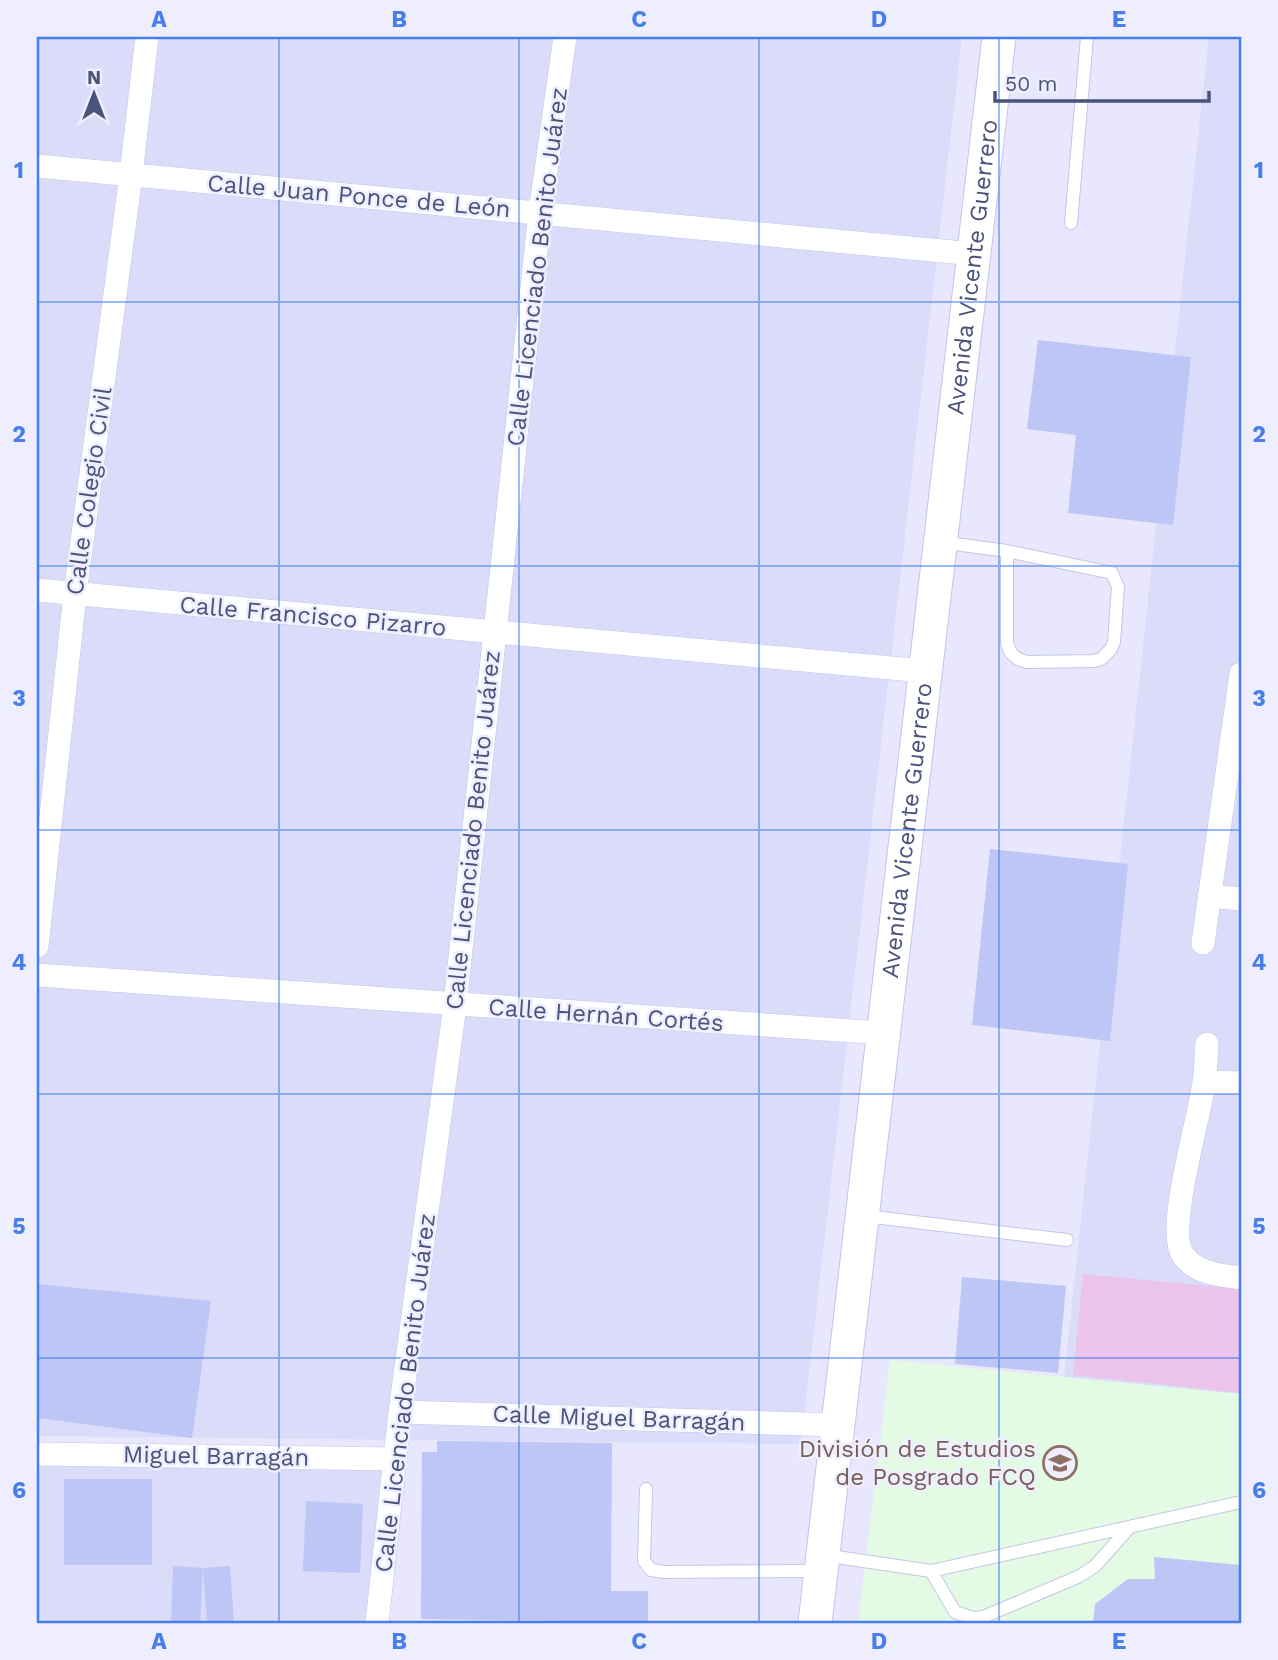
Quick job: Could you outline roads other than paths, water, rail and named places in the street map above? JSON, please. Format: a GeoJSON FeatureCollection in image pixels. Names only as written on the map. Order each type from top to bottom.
{"type":"FeatureCollection","features":[{"type":"Feature","properties":{"kind":"main road","name":"Avenida Vicente Guerrero"},"geometry":{"type":"LineString","coordinates":[[815,1623],[999,37]]}},
{"type":"Feature","properties":{"kind":"street","name":"Calle Colegio Civil"},"geometry":{"type":"LineString","coordinates":[[37,946],[75,594],[147,37]]}},
{"type":"Feature","properties":{"kind":"street","name":"Calle Licenciado Benito Juárez"},"geometry":{"type":"LineString","coordinates":[[377,1623],[400,1412],[454,1005],[540,213],[565,37]]}},
{"type":"Feature","properties":{"kind":"street","name":"Calle Juan Ponce de León"},"geometry":{"type":"LineString","coordinates":[[37,166],[974,254]]}},
{"type":"Feature","properties":{"kind":"street","name":"Calle Francisco Pizarro"},"geometry":{"type":"LineString","coordinates":[[37,590],[925,671]]}},
{"type":"Feature","properties":{"kind":"street"},"geometry":{"type":"LineString","coordinates":[[1203,943],[1239,715],[1241,674]]}},
{"type":"Feature","properties":{"kind":"street"},"geometry":{"type":"LineString","coordinates":[[1209,896],[1241,899]]}},
{"type":"Feature","properties":{"kind":"street","name":"Calle Hernán Cortés"},"geometry":{"type":"LineString","coordinates":[[37,975],[882,1033]]}},
{"type":"Feature","properties":{"kind":"street"},"geometry":{"type":"LineString","coordinates":[[1207,1044],[1204,1082],[1178,1213],[1179,1247],[1184,1257],[1197,1268],[1241,1278]]}},
{"type":"Feature","properties":{"kind":"street"},"geometry":{"type":"LineString","coordinates":[[1204,1082],[1241,1083]]}},
{"type":"Feature","properties":{"kind":"street","name":"Calle Miguel Barragán"},"geometry":{"type":"LineString","coordinates":[[400,1412],[838,1425]]}},
{"type":"Feature","properties":{"kind":"street","name":"Miguel Barragán"},"geometry":{"type":"LineString","coordinates":[[37,1454],[396,1459]]}},
{"type":"Feature","properties":{"kind":"lane"},"geometry":{"type":"LineString","coordinates":[[1071,223],[1087,37]]}},
{"type":"Feature","properties":{"kind":"lane"},"geometry":{"type":"LineString","coordinates":[[940,542],[1007,551],[1112,573],[1118,587],[1114,642],[1107,654],[1094,661],[1055,663],[1027,662],[1011,653],[1007,644],[1007,551]]}},
{"type":"Feature","properties":{"kind":"lane"},"geometry":{"type":"LineString","coordinates":[[861,1215],[1067,1240]]}},
{"type":"Feature","properties":{"kind":"lane"},"geometry":{"type":"LineString","coordinates":[[646,1489],[644,1560],[651,1570],[664,1572],[822,1563],[931,1571],[1241,1502]]}},
{"type":"Feature","properties":{"kind":"lane"},"geometry":{"type":"LineString","coordinates":[[931,1571],[955,1612],[973,1618],[983,1617],[1080,1576],[1095,1566],[1130,1527]]}},
{"type":"Feature","properties":{"kind":"place","name":"División de Estudios de Posgrado FCQ"},"geometry":{"type":"Point","coordinates":[1060,1463]}}]}
